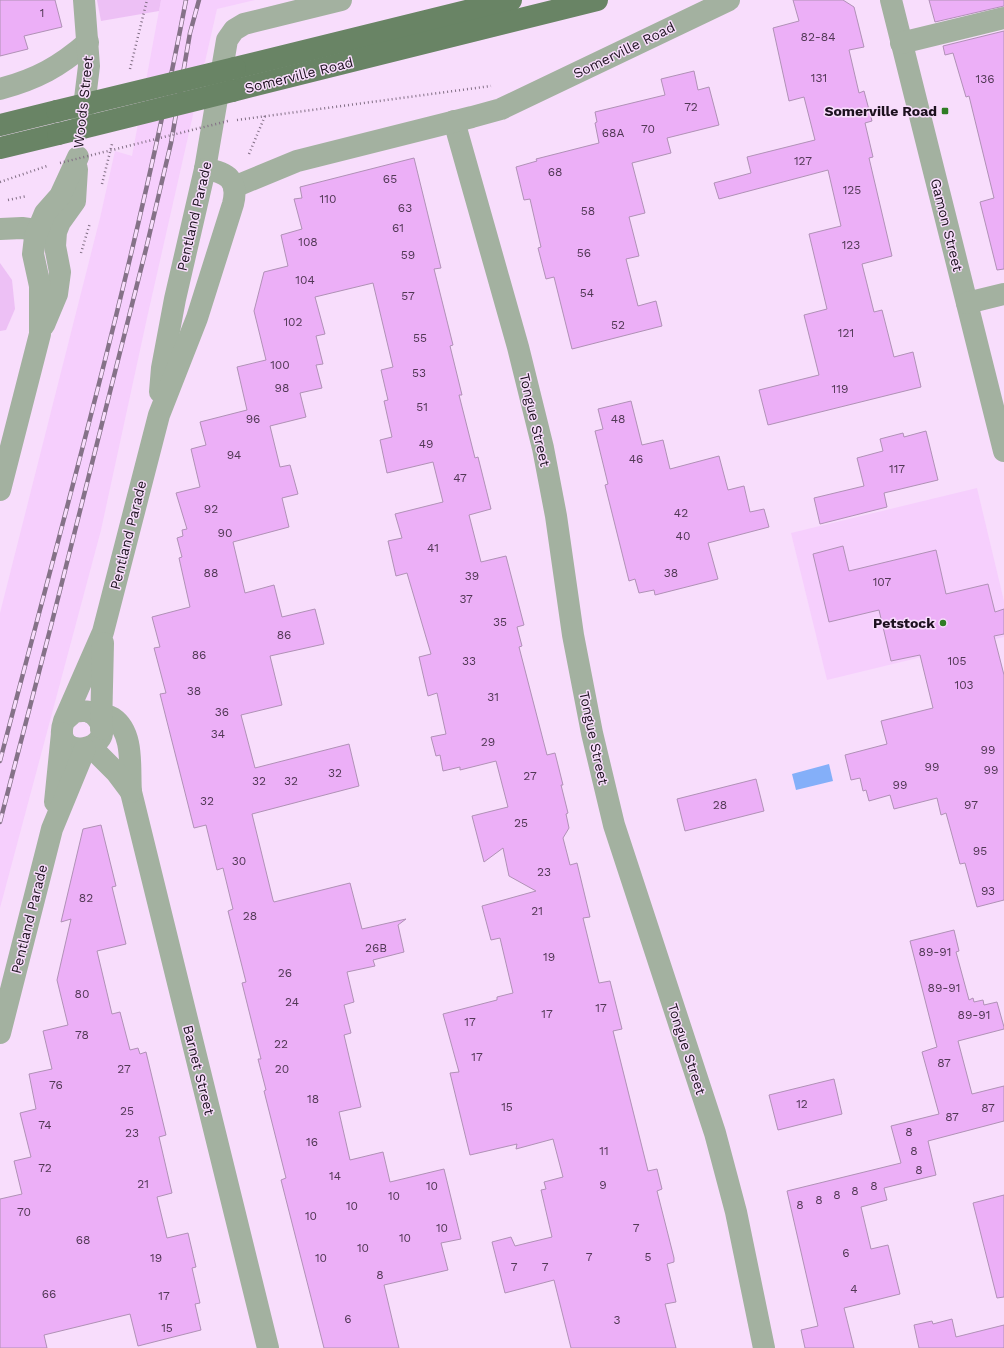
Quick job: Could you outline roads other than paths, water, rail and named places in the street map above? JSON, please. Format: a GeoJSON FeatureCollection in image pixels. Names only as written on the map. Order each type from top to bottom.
{"type":"FeatureCollection","features":[{"type":"Feature","properties":{"kind":"main road","name":"Somerville Road"},"geometry":{"type":"LineString","coordinates":[[0,125],[511,0]]}},
{"type":"Feature","properties":{"kind":"main road","name":"Somerville Road"},"geometry":{"type":"LineString","coordinates":[[0,148],[597,0]]}},
{"type":"Feature","properties":{"kind":"street","name":"Woods Street"},"geometry":{"type":"LineString","coordinates":[[47,231],[60,222],[76,198],[69,160],[89,66],[84,0]]}},
{"type":"Feature","properties":{"kind":"street","name":"Pentland Parade"},"geometry":{"type":"LineString","coordinates":[[159,415],[162,373],[175,299],[205,169],[226,43],[234,30],[244,24],[341,0]]}},
{"type":"Feature","properties":{"kind":"street","name":"Somerville Road"},"geometry":{"type":"LineString","coordinates":[[234,187],[297,161],[482,115],[510,105],[729,0]]}},
{"type":"Feature","properties":{"kind":"street","name":"Gamon Street"},"geometry":{"type":"LineString","coordinates":[[890,2],[1004,451]]}},
{"type":"Feature","properties":{"kind":"street"},"geometry":{"type":"LineString","coordinates":[[901,43],[1004,18]]}},
{"type":"Feature","properties":{"kind":"street"},"geometry":{"type":"LineString","coordinates":[[0,89],[32,80],[63,62],[88,42]]}},
{"type":"Feature","properties":{"kind":"street","name":"Tongue Street"},"geometry":{"type":"LineString","coordinates":[[454,121],[518,347],[543,448],[556,516],[574,635],[592,733],[614,825],[715,1134],[736,1212],[764,1348]]}},
{"type":"Feature","properties":{"kind":"street"},"geometry":{"type":"LineString","coordinates":[[205,169],[216,171],[228,176],[234,187]]}},
{"type":"Feature","properties":{"kind":"street","name":"Pentland Parade"},"geometry":{"type":"LineString","coordinates":[[0,1033],[52,829],[63,727],[103,632],[159,415],[197,318],[233,204],[234,187]]}},
{"type":"Feature","properties":{"kind":"street"},"geometry":{"type":"LineString","coordinates":[[0,230],[22,228],[47,231],[55,246],[60,272],[58,290],[40,334],[0,490]]}},
{"type":"Feature","properties":{"kind":"street"},"geometry":{"type":"LineString","coordinates":[[967,303],[1004,294]]}},
{"type":"Feature","properties":{"kind":"street","name":"Pentland Parade"},"geometry":{"type":"LineString","coordinates":[[52,829],[93,730],[103,632]]}},
{"type":"Feature","properties":{"kind":"street"},"geometry":{"type":"LineString","coordinates":[[74,712],[93,730],[70,746],[63,727],[74,712]]}},
{"type":"Feature","properties":{"kind":"street","name":"Barnet Street"},"geometry":{"type":"LineString","coordinates":[[131,792],[116,772],[93,730],[114,719],[127,740],[130,752],[131,792],[268,1348]]}},
{"type":"Feature","properties":{"kind":"water"},"geometry":{"type":"Polygon","coordinates":[[[829,764],[833,781],[796,790],[792,774],[829,764]]]}},
{"type":"Feature","properties":{"kind":"railway"},"geometry":{"type":"LineString","coordinates":[[0,761],[75,477],[123,287],[146,192],[186,0]]}},
{"type":"Feature","properties":{"kind":"railway"},"geometry":{"type":"LineString","coordinates":[[0,822],[146,249],[171,143],[190,33],[199,0]]}},
{"type":"Feature","properties":{"kind":"place","name":"Somerville Road"},"geometry":{"type":"Point","coordinates":[945,111]}},
{"type":"Feature","properties":{"kind":"place","name":"Petstock"},"geometry":{"type":"Point","coordinates":[943,623]}}]}
